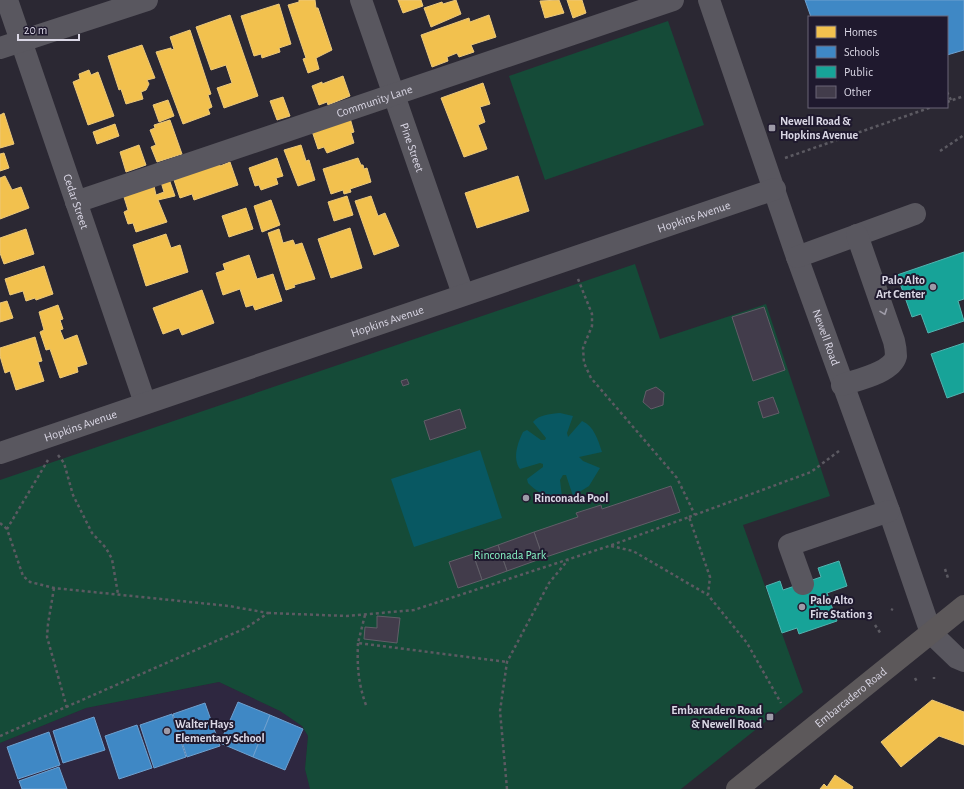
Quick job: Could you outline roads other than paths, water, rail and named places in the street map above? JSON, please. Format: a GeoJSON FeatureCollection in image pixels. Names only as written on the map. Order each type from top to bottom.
{"type":"FeatureCollection","features":[{"type":"Feature","properties":{"kind":"main road","name":"Embarcadero Road"},"geometry":{"type":"LineString","coordinates":[[737,789],[964,606]]}},
{"type":"Feature","properties":{"kind":"street","name":"Cedar Street"},"geometry":{"type":"LineString","coordinates":[[7,0],[145,403]]}},
{"type":"Feature","properties":{"kind":"street"},"geometry":{"type":"LineString","coordinates":[[0,48],[146,0]]}},
{"type":"Feature","properties":{"kind":"street","name":"Pine Street"},"geometry":{"type":"LineString","coordinates":[[362,0],[462,294]]}},
{"type":"Feature","properties":{"kind":"street","name":"Community Lane"},"geometry":{"type":"LineString","coordinates":[[76,202],[394,96],[673,0]]}},
{"type":"Feature","properties":{"kind":"street","name":"Newell Road"},"geometry":{"type":"LineString","coordinates":[[708,0],[842,385],[889,512],[931,633],[957,658],[964,660]]}},
{"type":"Feature","properties":{"kind":"street","name":"Hopkins Avenue"},"geometry":{"type":"LineString","coordinates":[[0,453],[53,442],[145,403],[462,294],[575,258],[775,189]]}},
{"type":"Feature","properties":{"kind":"street"},"geometry":{"type":"LineString","coordinates":[[797,257],[915,214]]}},
{"type":"Feature","properties":{"kind":"street"},"geometry":{"type":"LineString","coordinates":[[842,385],[884,370],[892,364],[896,356],[894,341],[856,235]]}},
{"type":"Feature","properties":{"kind":"street"},"geometry":{"type":"LineString","coordinates":[[803,584],[790,545],[889,512]]}},
{"type":"Feature","properties":{"kind":"water"},"geometry":{"type":"Polygon","coordinates":[[[560,413],[573,416],[567,433],[568,437],[582,421],[593,430],[602,452],[579,457],[583,461],[600,468],[589,486],[573,496],[566,475],[563,475],[560,480],[562,497],[558,498],[544,494],[528,483],[527,479],[543,467],[543,464],[540,463],[520,469],[516,460],[516,455],[519,440],[523,432],[527,430],[541,440],[545,440],[546,438],[533,422],[536,419],[549,414],[560,413]]]}},
{"type":"Feature","properties":{"kind":"water"},"geometry":{"type":"Polygon","coordinates":[[[480,450],[502,518],[414,547],[391,479],[480,450]]]}},
{"type":"Feature","properties":{"kind":"place","name":"Newell Road & Hopkins Avenue"},"geometry":{"type":"Point","coordinates":[772,128]}},
{"type":"Feature","properties":{"kind":"place","name":"Palo Alto Art Center"},"geometry":{"type":"Point","coordinates":[933,287]}},
{"type":"Feature","properties":{"kind":"place","name":"Rinconada Pool"},"geometry":{"type":"Point","coordinates":[526,498]}},
{"type":"Feature","properties":{"kind":"place","name":"Palo Alto Fire Station 3"},"geometry":{"type":"Point","coordinates":[802,607]}},
{"type":"Feature","properties":{"kind":"place","name":"Embarcadero Road & Newell Road"},"geometry":{"type":"Point","coordinates":[770,717]}},
{"type":"Feature","properties":{"kind":"place","name":"Walter Hays Elementary School"},"geometry":{"type":"Point","coordinates":[167,731]}},
{"type":"Feature","properties":{"kind":"park label","name":"Rinconada Park"},"geometry":{"type":"Point","coordinates":[510,555]}}]}
